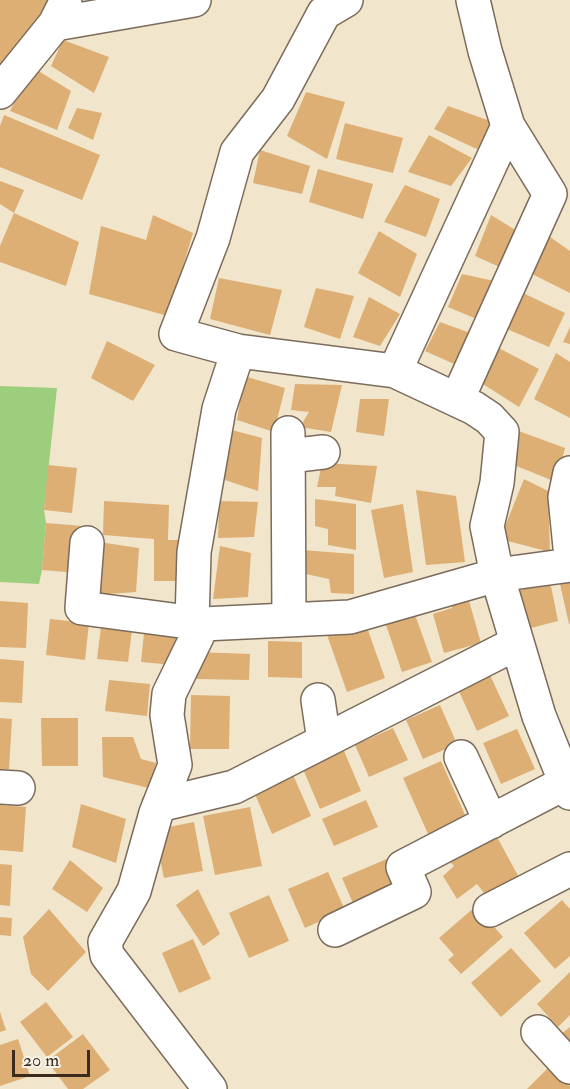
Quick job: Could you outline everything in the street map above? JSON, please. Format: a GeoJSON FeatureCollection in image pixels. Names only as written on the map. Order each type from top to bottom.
{"type":"FeatureCollection","features":[{"type":"Feature","properties":{"kind":"street"},"geometry":{"type":"LineString","coordinates":[[0,92],[61,12],[194,0]]}},
{"type":"Feature","properties":{"kind":"street"},"geometry":{"type":"LineString","coordinates":[[335,930],[414,891],[403,867],[491,822],[567,788],[539,716],[497,575],[487,526],[497,483],[502,432],[489,418],[395,371],[238,351],[176,334],[213,238],[237,152],[278,99],[324,13],[346,0]]}},
{"type":"Feature","properties":{"kind":"street"},"geometry":{"type":"LineString","coordinates":[[457,400],[550,194],[508,126],[473,0]]}},
{"type":"Feature","properties":{"kind":"street"},"geometry":{"type":"LineString","coordinates":[[395,371],[508,126]]}},
{"type":"Feature","properties":{"kind":"street"},"geometry":{"type":"LineString","coordinates":[[210,1089],[107,955],[105,942],[134,891],[159,805],[175,765],[167,715],[169,694],[198,623],[194,552],[219,409],[238,351]]}},
{"type":"Feature","properties":{"kind":"street"},"geometry":{"type":"LineString","coordinates":[[290,620],[289,445],[323,452]]}},
{"type":"Feature","properties":{"kind":"street"},"geometry":{"type":"LineString","coordinates":[[570,473],[565,497],[570,547]]}},
{"type":"Feature","properties":{"kind":"street"},"geometry":{"type":"LineString","coordinates":[[87,543],[82,608],[198,623],[350,617],[497,575],[570,565]]}},
{"type":"Feature","properties":{"kind":"street"},"geometry":{"type":"LineString","coordinates":[[159,805],[234,787],[517,643]]}},
{"type":"Feature","properties":{"kind":"street"},"geometry":{"type":"LineString","coordinates":[[318,700],[324,741]]}},
{"type":"Feature","properties":{"kind":"street"},"geometry":{"type":"LineString","coordinates":[[461,757],[491,822]]}},
{"type":"Feature","properties":{"kind":"street"},"geometry":{"type":"LineString","coordinates":[[490,910],[570,868]]}},
{"type":"Feature","properties":{"kind":"street"},"geometry":{"type":"LineString","coordinates":[[538,1032],[570,1067]]}},
{"type":"Feature","properties":{"kind":"green space"},"geometry":{"type":"Polygon","coordinates":[[[0,386],[57,388],[39,584],[0,582],[0,386]]]}},
{"type":"Feature","properties":{"kind":"building"},"geometry":{"type":"Polygon","coordinates":[[[0,0],[52,0],[0,92],[0,0]]]}},
{"type":"Feature","properties":{"kind":"building"},"geometry":{"type":"Polygon","coordinates":[[[63,40],[109,57],[94,93],[51,66],[63,40]]]}},
{"type":"Feature","properties":{"kind":"building"},"geometry":{"type":"Polygon","coordinates":[[[32,67],[71,91],[57,130],[10,111],[32,67]]]}},
{"type":"Feature","properties":{"kind":"building"},"geometry":{"type":"Polygon","coordinates":[[[306,92],[345,102],[327,159],[287,136],[306,92]]]}},
{"type":"Feature","properties":{"kind":"building"},"geometry":{"type":"Polygon","coordinates":[[[448,106],[496,123],[481,151],[434,129],[448,106]]]}},
{"type":"Feature","properties":{"kind":"building"},"geometry":{"type":"Polygon","coordinates":[[[77,108],[102,113],[93,140],[68,128],[77,108]]]}},
{"type":"Feature","properties":{"kind":"building"},"geometry":{"type":"Polygon","coordinates":[[[4,115],[100,155],[82,200],[0,167],[0,126],[4,115]]]}},
{"type":"Feature","properties":{"kind":"building"},"geometry":{"type":"Polygon","coordinates":[[[345,123],[403,138],[393,173],[336,159],[345,123]]]}},
{"type":"Feature","properties":{"kind":"building"},"geometry":{"type":"Polygon","coordinates":[[[429,135],[472,158],[451,186],[408,172],[429,135]]]}},
{"type":"Feature","properties":{"kind":"building"},"geometry":{"type":"Polygon","coordinates":[[[260,150],[310,166],[302,194],[253,183],[260,150]]]}},
{"type":"Feature","properties":{"kind":"building"},"geometry":{"type":"Polygon","coordinates":[[[318,169],[373,184],[363,219],[309,202],[318,169]]]}},
{"type":"Feature","properties":{"kind":"building"},"geometry":{"type":"Polygon","coordinates":[[[0,181],[24,190],[14,213],[0,204],[0,181]]]}},
{"type":"Feature","properties":{"kind":"building"},"geometry":{"type":"Polygon","coordinates":[[[405,185],[440,199],[426,237],[384,222],[405,185]]]}},
{"type":"Feature","properties":{"kind":"building"},"geometry":{"type":"Polygon","coordinates":[[[14,213],[79,242],[66,286],[0,262],[0,246],[14,213]]]}},
{"type":"Feature","properties":{"kind":"building"},"geometry":{"type":"Polygon","coordinates":[[[153,215],[193,233],[168,316],[89,294],[101,226],[146,240],[153,215]]]}},
{"type":"Feature","properties":{"kind":"building"},"geometry":{"type":"Polygon","coordinates":[[[491,215],[522,234],[504,269],[475,256],[491,215]]]}},
{"type":"Feature","properties":{"kind":"building"},"geometry":{"type":"Polygon","coordinates":[[[379,231],[417,254],[400,297],[358,273],[379,231]]]}},
{"type":"Feature","properties":{"kind":"building"},"geometry":{"type":"Polygon","coordinates":[[[543,232],[570,251],[570,293],[526,271],[543,232]]]}},
{"type":"Feature","properties":{"kind":"building"},"geometry":{"type":"Polygon","coordinates":[[[462,274],[494,281],[479,320],[448,307],[462,274]]]}},
{"type":"Feature","properties":{"kind":"building"},"geometry":{"type":"Polygon","coordinates":[[[219,278],[282,290],[270,335],[210,319],[219,278]]]}},
{"type":"Feature","properties":{"kind":"building"},"geometry":{"type":"Polygon","coordinates":[[[316,288],[354,296],[340,339],[304,327],[316,288]]]}},
{"type":"Feature","properties":{"kind":"building"},"geometry":{"type":"Polygon","coordinates":[[[523,293],[565,313],[549,347],[507,329],[523,293]]]}},
{"type":"Feature","properties":{"kind":"building"},"geometry":{"type":"Polygon","coordinates":[[[369,297],[400,314],[380,346],[353,337],[369,297]]]}},
{"type":"Feature","properties":{"kind":"building"},"geometry":{"type":"Polygon","coordinates":[[[440,322],[473,334],[461,367],[425,351],[440,322]]]}},
{"type":"Feature","properties":{"kind":"building"},"geometry":{"type":"Polygon","coordinates":[[[570,327],[570,344],[563,342],[570,327]]]}},
{"type":"Feature","properties":{"kind":"building"},"geometry":{"type":"Polygon","coordinates":[[[107,341],[155,365],[133,401],[91,378],[107,341]]]}},
{"type":"Feature","properties":{"kind":"building"},"geometry":{"type":"Polygon","coordinates":[[[491,344],[539,369],[519,407],[475,379],[491,344]]]}},
{"type":"Feature","properties":{"kind":"building"},"geometry":{"type":"Polygon","coordinates":[[[556,353],[570,362],[570,418],[534,399],[556,353]]]}},
{"type":"Feature","properties":{"kind":"building"},"geometry":{"type":"Polygon","coordinates":[[[244,376],[285,388],[274,432],[237,420],[244,376]]]}},
{"type":"Feature","properties":{"kind":"building"},"geometry":{"type":"Polygon","coordinates":[[[295,384],[342,385],[331,432],[300,427],[309,412],[291,410],[295,384]]]}},
{"type":"Feature","properties":{"kind":"building"},"geometry":{"type":"Polygon","coordinates":[[[360,399],[389,399],[384,436],[356,432],[360,399]]]}},
{"type":"Feature","properties":{"kind":"building"},"geometry":{"type":"Polygon","coordinates":[[[228,429],[262,438],[258,491],[219,478],[228,429]]]}},
{"type":"Feature","properties":{"kind":"building"},"geometry":{"type":"Polygon","coordinates":[[[516,430],[565,448],[556,482],[514,465],[516,430]]]}},
{"type":"Feature","properties":{"kind":"building"},"geometry":{"type":"Polygon","coordinates":[[[322,463],[377,466],[371,503],[335,496],[336,487],[317,487],[322,463]]]}},
{"type":"Feature","properties":{"kind":"building"},"geometry":{"type":"Polygon","coordinates":[[[48,465],[77,468],[72,513],[44,510],[48,465]]]}},
{"type":"Feature","properties":{"kind":"building"},"geometry":{"type":"Polygon","coordinates":[[[524,479],[548,491],[550,552],[500,539],[524,479]]]}},
{"type":"Feature","properties":{"kind":"building"},"geometry":{"type":"Polygon","coordinates":[[[416,490],[456,496],[465,562],[426,565],[416,490]]]}},
{"type":"Feature","properties":{"kind":"building"},"geometry":{"type":"Polygon","coordinates":[[[315,499],[356,504],[356,550],[328,545],[328,529],[315,526],[315,499]]]}},
{"type":"Feature","properties":{"kind":"building"},"geometry":{"type":"Polygon","coordinates":[[[104,501],[169,505],[168,540],[186,540],[179,581],[154,581],[154,539],[103,535],[104,501]]]}},
{"type":"Feature","properties":{"kind":"building"},"geometry":{"type":"Polygon","coordinates":[[[219,501],[258,502],[254,537],[218,538],[219,501]]]}},
{"type":"Feature","properties":{"kind":"building"},"geometry":{"type":"Polygon","coordinates":[[[403,504],[413,572],[384,578],[371,510],[403,504]]]}},
{"type":"Feature","properties":{"kind":"building"},"geometry":{"type":"Polygon","coordinates":[[[46,523],[82,526],[78,573],[42,570],[46,523]]]}},
{"type":"Feature","properties":{"kind":"building"},"geometry":{"type":"Polygon","coordinates":[[[92,541],[139,548],[136,592],[93,595],[92,541]]]}},
{"type":"Feature","properties":{"kind":"building"},"geometry":{"type":"Polygon","coordinates":[[[220,546],[251,553],[248,597],[213,599],[220,546]]]}},
{"type":"Feature","properties":{"kind":"building"},"geometry":{"type":"Polygon","coordinates":[[[302,550],[354,554],[354,594],[331,593],[329,579],[306,574],[302,550]]]}},
{"type":"Feature","properties":{"kind":"building"},"geometry":{"type":"Polygon","coordinates":[[[570,580],[570,624],[569,624],[560,584],[570,580]]]}},
{"type":"Feature","properties":{"kind":"building"},"geometry":{"type":"Polygon","coordinates":[[[550,581],[558,621],[531,628],[518,591],[550,581]]]}},
{"type":"Feature","properties":{"kind":"building"},"geometry":{"type":"Polygon","coordinates":[[[465,587],[481,643],[444,653],[433,614],[452,608],[447,592],[465,587]]]}},
{"type":"Feature","properties":{"kind":"building"},"geometry":{"type":"Polygon","coordinates":[[[0,601],[28,603],[26,648],[0,647],[0,601]]]}},
{"type":"Feature","properties":{"kind":"building"},"geometry":{"type":"Polygon","coordinates":[[[414,612],[432,662],[402,672],[385,622],[414,612]]]}},
{"type":"Feature","properties":{"kind":"building"},"geometry":{"type":"Polygon","coordinates":[[[50,619],[89,623],[85,660],[46,655],[50,619]]]}},
{"type":"Feature","properties":{"kind":"building"},"geometry":{"type":"Polygon","coordinates":[[[364,619],[385,678],[347,692],[326,632],[364,619]]]}},
{"type":"Feature","properties":{"kind":"building"},"geometry":{"type":"Polygon","coordinates":[[[101,627],[132,630],[128,662],[97,659],[101,627]]]}},
{"type":"Feature","properties":{"kind":"building"},"geometry":{"type":"Polygon","coordinates":[[[144,633],[176,636],[173,665],[141,662],[144,633]]]}},
{"type":"Feature","properties":{"kind":"building"},"geometry":{"type":"Polygon","coordinates":[[[268,641],[302,642],[302,678],[268,677],[268,641]]]}},
{"type":"Feature","properties":{"kind":"building"},"geometry":{"type":"Polygon","coordinates":[[[197,652],[250,654],[249,680],[196,679],[197,652]]]}},
{"type":"Feature","properties":{"kind":"building"},"geometry":{"type":"Polygon","coordinates":[[[0,659],[24,661],[22,703],[0,702],[0,659]]]}},
{"type":"Feature","properties":{"kind":"building"},"geometry":{"type":"Polygon","coordinates":[[[489,673],[509,716],[477,731],[457,687],[489,673]]]}},
{"type":"Feature","properties":{"kind":"building"},"geometry":{"type":"Polygon","coordinates":[[[109,680],[150,684],[147,716],[105,711],[109,680]]]}},
{"type":"Feature","properties":{"kind":"building"},"geometry":{"type":"Polygon","coordinates":[[[191,695],[230,696],[229,749],[190,749],[191,695]]]}},
{"type":"Feature","properties":{"kind":"building"},"geometry":{"type":"Polygon","coordinates":[[[440,705],[457,744],[423,759],[406,720],[440,705]]]}},
{"type":"Feature","properties":{"kind":"building"},"geometry":{"type":"Polygon","coordinates":[[[0,718],[12,719],[9,769],[0,769],[0,718]]]}},
{"type":"Feature","properties":{"kind":"building"},"geometry":{"type":"Polygon","coordinates":[[[41,718],[78,718],[78,766],[42,766],[41,718]]]}},
{"type":"Feature","properties":{"kind":"building"},"geometry":{"type":"Polygon","coordinates":[[[393,728],[408,760],[369,777],[355,745],[393,728]]]}},
{"type":"Feature","properties":{"kind":"building"},"geometry":{"type":"Polygon","coordinates":[[[517,729],[535,769],[501,784],[483,743],[517,729]]]}},
{"type":"Feature","properties":{"kind":"building"},"geometry":{"type":"Polygon","coordinates":[[[102,737],[133,737],[141,759],[156,763],[149,788],[103,777],[102,737]]]}},
{"type":"Feature","properties":{"kind":"building"},"geometry":{"type":"Polygon","coordinates":[[[344,751],[361,791],[320,809],[303,769],[344,751]]]}},
{"type":"Feature","properties":{"kind":"building"},"geometry":{"type":"Polygon","coordinates":[[[441,761],[466,817],[428,834],[403,778],[441,761]]]}},
{"type":"Feature","properties":{"kind":"building"},"geometry":{"type":"Polygon","coordinates":[[[291,770],[311,816],[272,834],[252,787],[291,770]]]}},
{"type":"Feature","properties":{"kind":"building"},"geometry":{"type":"Polygon","coordinates":[[[366,800],[378,827],[334,846],[322,819],[366,800]]]}},
{"type":"Feature","properties":{"kind":"building"},"geometry":{"type":"Polygon","coordinates":[[[81,804],[126,819],[116,863],[72,847],[81,804]]]}},
{"type":"Feature","properties":{"kind":"building"},"geometry":{"type":"Polygon","coordinates":[[[0,805],[26,807],[23,852],[0,850],[0,805]]]}},
{"type":"Feature","properties":{"kind":"building"},"geometry":{"type":"Polygon","coordinates":[[[250,807],[262,866],[215,875],[203,816],[250,807]]]}},
{"type":"Feature","properties":{"kind":"building"},"geometry":{"type":"Polygon","coordinates":[[[194,822],[203,871],[164,878],[154,830],[194,822]]]}},
{"type":"Feature","properties":{"kind":"building"},"geometry":{"type":"Polygon","coordinates":[[[492,828],[521,881],[487,897],[477,884],[457,899],[443,876],[454,866],[448,859],[492,828]]]}},
{"type":"Feature","properties":{"kind":"building"},"geometry":{"type":"Polygon","coordinates":[[[389,858],[400,883],[353,903],[342,878],[389,858]]]}},
{"type":"Feature","properties":{"kind":"building"},"geometry":{"type":"Polygon","coordinates":[[[70,860],[103,888],[87,912],[52,889],[70,860]]]}},
{"type":"Feature","properties":{"kind":"building"},"geometry":{"type":"Polygon","coordinates":[[[0,864],[12,865],[10,906],[0,905],[0,864]]]}},
{"type":"Feature","properties":{"kind":"building"},"geometry":{"type":"Polygon","coordinates":[[[328,872],[345,910],[305,928],[288,889],[328,872]]]}},
{"type":"Feature","properties":{"kind":"building"},"geometry":{"type":"Polygon","coordinates":[[[198,889],[220,934],[203,946],[176,905],[198,889]]]}},
{"type":"Feature","properties":{"kind":"building"},"geometry":{"type":"Polygon","coordinates":[[[269,895],[289,941],[249,958],[229,913],[269,895]]]}},
{"type":"Feature","properties":{"kind":"building"},"geometry":{"type":"Polygon","coordinates":[[[562,900],[570,909],[570,956],[555,969],[524,933],[562,900]]]}},
{"type":"Feature","properties":{"kind":"building"},"geometry":{"type":"Polygon","coordinates":[[[476,906],[503,937],[461,974],[448,960],[454,955],[439,938],[476,906]]]}},
{"type":"Feature","properties":{"kind":"building"},"geometry":{"type":"Polygon","coordinates":[[[49,909],[86,952],[48,991],[31,974],[23,937],[49,909]]]}},
{"type":"Feature","properties":{"kind":"building"},"geometry":{"type":"Polygon","coordinates":[[[0,917],[12,918],[11,936],[0,935],[0,917]]]}},
{"type":"Feature","properties":{"kind":"building"},"geometry":{"type":"Polygon","coordinates":[[[193,939],[211,979],[179,993],[162,953],[193,939]]]}},
{"type":"Feature","properties":{"kind":"building"},"geometry":{"type":"Polygon","coordinates":[[[511,948],[541,981],[501,1017],[471,983],[511,948]]]}},
{"type":"Feature","properties":{"kind":"building"},"geometry":{"type":"Polygon","coordinates":[[[570,972],[570,1015],[558,1027],[537,1004],[570,972]]]}},
{"type":"Feature","properties":{"kind":"building"},"geometry":{"type":"Polygon","coordinates":[[[46,1002],[73,1037],[47,1057],[20,1022],[46,1002]]]}},
{"type":"Feature","properties":{"kind":"building"},"geometry":{"type":"Polygon","coordinates":[[[0,1012],[6,1030],[0,1032],[0,1012]]]}},
{"type":"Feature","properties":{"kind":"building"},"geometry":{"type":"Polygon","coordinates":[[[570,1027],[570,1045],[561,1034],[570,1027]]]}},
{"type":"Feature","properties":{"kind":"building"},"geometry":{"type":"Polygon","coordinates":[[[83,1034],[110,1070],[83,1089],[68,1089],[47,1061],[83,1034]]]}},
{"type":"Feature","properties":{"kind":"building"},"geometry":{"type":"Polygon","coordinates":[[[18,1039],[30,1076],[0,1086],[0,1045],[18,1039]]]}},
{"type":"Feature","properties":{"kind":"building"},"geometry":{"type":"Polygon","coordinates":[[[552,1064],[570,1089],[527,1089],[552,1064]]]}}]}
